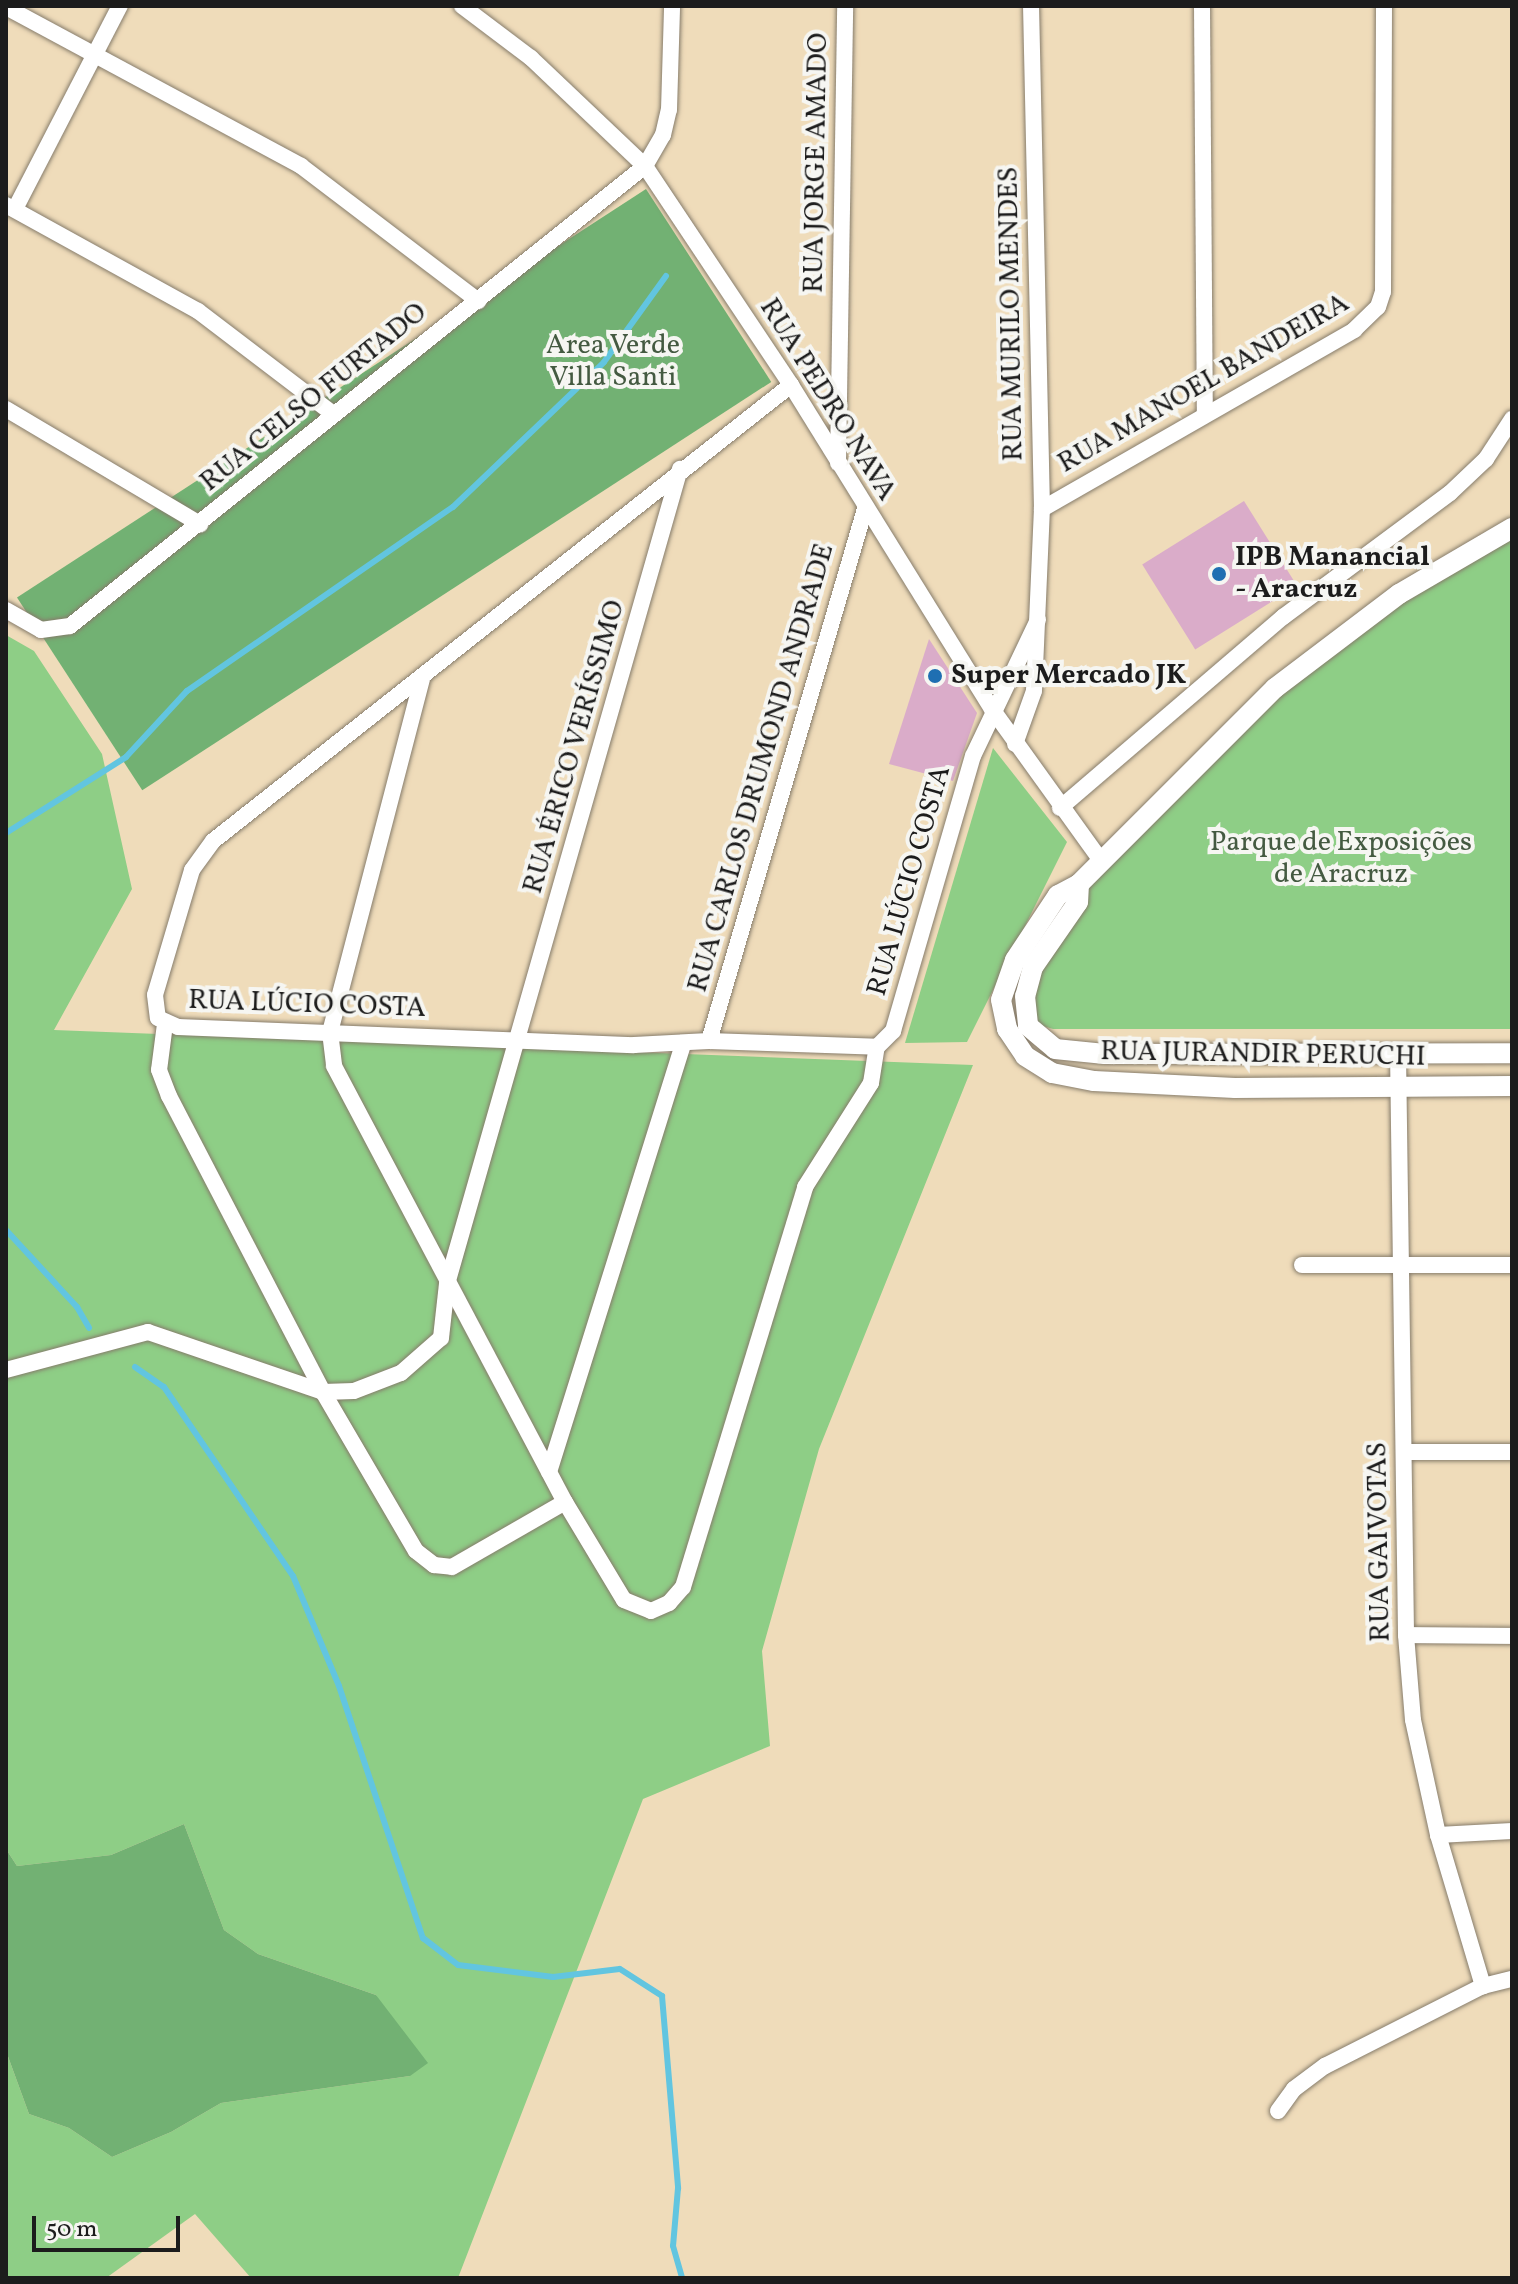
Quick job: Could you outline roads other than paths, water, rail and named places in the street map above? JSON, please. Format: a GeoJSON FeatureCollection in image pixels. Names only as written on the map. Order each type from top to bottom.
{"type":"FeatureCollection","features":[{"type":"Feature","properties":{"kind":"street"},"geometry":{"type":"LineString","coordinates":[[120,6],[10,207],[198,311],[332,413]]}},
{"type":"Feature","properties":{"kind":"street","name":"RUA PEDRO NAVA"},"geometry":{"type":"LineString","coordinates":[[462,6],[531,58],[645,166],[791,385],[865,509],[992,709],[1060,808],[1102,862]]}},
{"type":"Feature","properties":{"kind":"street"},"geometry":{"type":"LineString","coordinates":[[645,166],[663,135],[669,110],[672,6]]}},
{"type":"Feature","properties":{"kind":"street","name":"RUA JORGE AMADO"},"geometry":{"type":"LineString","coordinates":[[838,465],[845,6]]}},
{"type":"Feature","properties":{"kind":"street","name":"RUA MURILO MENDES"},"geometry":{"type":"LineString","coordinates":[[1015,744],[1034,691],[1042,509],[1031,6]]}},
{"type":"Feature","properties":{"kind":"street"},"geometry":{"type":"LineString","coordinates":[[1202,6],[1205,414]]}},
{"type":"Feature","properties":{"kind":"street","name":"RUA MANOEL BANDEIRA"},"geometry":{"type":"LineString","coordinates":[[1042,509],[1354,330],[1378,307],[1383,292],[1384,6]]}},
{"type":"Feature","properties":{"kind":"street"},"geometry":{"type":"LineString","coordinates":[[6,7],[301,166],[478,301]]}},
{"type":"Feature","properties":{"kind":"street","name":"RUA CELSO FURTADO"},"geometry":{"type":"LineString","coordinates":[[6,610],[41,630],[70,626],[200,524],[332,413],[478,301],[645,166]]}},
{"type":"Feature","properties":{"kind":"street","name":"RUA LÚCIO COSTA"},"geometry":{"type":"LineString","coordinates":[[791,385],[680,469],[202,854],[155,995],[158,1018],[165,1024],[330,1032],[683,1045],[709,1041],[877,1047],[893,1031],[963,788],[992,709]]}},
{"type":"Feature","properties":{"kind":"street"},"geometry":{"type":"LineString","coordinates":[[6,409],[200,524]]}},
{"type":"Feature","properties":{"kind":"street"},"geometry":{"type":"LineString","coordinates":[[1060,808],[1283,617],[1450,493],[1486,459],[1512,419]]}},
{"type":"Feature","properties":{"kind":"street","name":"RUA ÉRICO VERÍSSIMO"},"geometry":{"type":"LineString","coordinates":[[323,1392],[354,1391],[401,1373],[441,1338],[447,1284],[520,1038],[680,469]]}},
{"type":"Feature","properties":{"kind":"street","name":"RUA CARLOS DRUMOND ANDRADE"},"geometry":{"type":"LineString","coordinates":[[709,1041],[865,509]]}},
{"type":"Feature","properties":{"kind":"street","name":"RUA JURANDIR PERUCHI"},"geometry":{"type":"LineString","coordinates":[[1512,528],[1399,594],[1275,688],[1079,884],[1058,895],[1039,920],[1008,974],[1001,1000],[1014,1043],[1052,1073],[1141,1087],[1512,1086]]}},
{"type":"Feature","properties":{"kind":"street","name":"RUA MURILO MENDES"},"geometry":{"type":"LineString","coordinates":[[992,709],[1038,620]]}},
{"type":"Feature","properties":{"kind":"street"},"geometry":{"type":"LineString","coordinates":[[422,679],[330,1032],[334,1066],[565,1502],[624,1600],[651,1611],[669,1603],[683,1587],[805,1187],[871,1083],[877,1047]]}},
{"type":"Feature","properties":{"kind":"street","name":"RUA JURANDIR PERUCHI"},"geometry":{"type":"LineString","coordinates":[[1079,884],[1078,902],[1033,967],[1025,1004],[1034,1035],[1055,1049],[1105,1054],[1512,1053]]}},
{"type":"Feature","properties":{"kind":"street"},"geometry":{"type":"LineString","coordinates":[[165,1024],[159,1070],[169,1096],[323,1392],[416,1551],[434,1565],[452,1567],[565,1502]]}},
{"type":"Feature","properties":{"kind":"street"},"geometry":{"type":"LineString","coordinates":[[549,1472],[683,1045]]}},
{"type":"Feature","properties":{"kind":"street","name":"RUA GAIVOTAS"},"geometry":{"type":"LineString","coordinates":[[1398,1053],[1406,1635],[1413,1720],[1438,1835],[1483,1986]]}},
{"type":"Feature","properties":{"kind":"street"},"geometry":{"type":"LineString","coordinates":[[1302,1265],[1512,1265]]}},
{"type":"Feature","properties":{"kind":"street"},"geometry":{"type":"LineString","coordinates":[[6,1370],[148,1332],[323,1392]]}},
{"type":"Feature","properties":{"kind":"street"},"geometry":{"type":"LineString","coordinates":[[1405,1452],[1512,1452]]}},
{"type":"Feature","properties":{"kind":"street"},"geometry":{"type":"LineString","coordinates":[[1406,1635],[1512,1636]]}},
{"type":"Feature","properties":{"kind":"street"},"geometry":{"type":"LineString","coordinates":[[1438,1835],[1512,1831]]}},
{"type":"Feature","properties":{"kind":"street"},"geometry":{"type":"LineString","coordinates":[[1278,2111],[1294,2089],[1325,2066],[1483,1986],[1512,1979]]}},
{"type":"Feature","properties":{"kind":"waterway"},"geometry":{"type":"LineString","coordinates":[[6,833],[126,757],[187,691],[453,507],[604,362],[666,276]]}},
{"type":"Feature","properties":{"kind":"waterway"},"geometry":{"type":"LineString","coordinates":[[6,1230],[77,1307],[89,1328]]}},
{"type":"Feature","properties":{"kind":"waterway"},"geometry":{"type":"LineString","coordinates":[[135,1367],[164,1387],[293,1576],[339,1686],[423,1938],[458,1965],[553,1977],[620,1969],[662,1996],[678,2188],[673,2246],[682,2278]]}},
{"type":"Feature","properties":{"kind":"place","name":"IPB Manancial - Aracruz"},"geometry":{"type":"Point","coordinates":[1219,574]}},
{"type":"Feature","properties":{"kind":"place","name":"Super Mercado JK"},"geometry":{"type":"Point","coordinates":[935,676]}},
{"type":"Feature","properties":{"kind":"park label","name":"Area Verde Villa Santi"},"geometry":{"type":"Point","coordinates":[613,362]}},
{"type":"Feature","properties":{"kind":"park label","name":"Parque de Exposições de Aracruz"},"geometry":{"type":"Point","coordinates":[1341,859]}}]}
